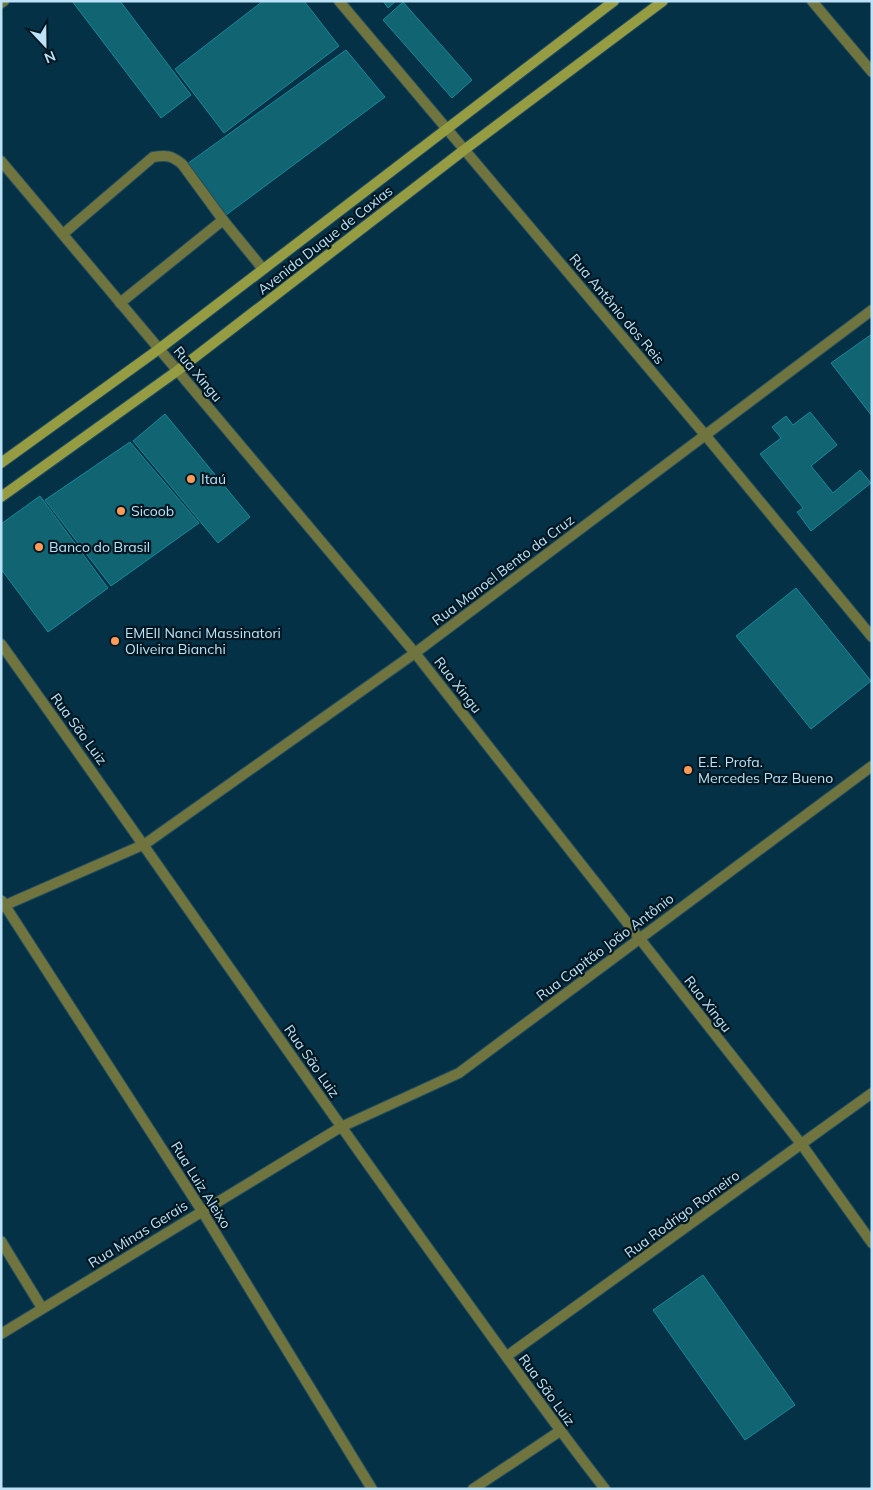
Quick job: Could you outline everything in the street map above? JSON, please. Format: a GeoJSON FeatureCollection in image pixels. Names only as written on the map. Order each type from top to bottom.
{"type":"FeatureCollection","features":[{"type":"Feature","properties":{"kind":"main road","name":"Avenida Duque de Caxias"},"geometry":{"type":"LineString","coordinates":[[1,463],[159,349],[614,1]]}},
{"type":"Feature","properties":{"kind":"main road","name":"Avenida Duque de Caxias"},"geometry":{"type":"LineString","coordinates":[[1,497],[177,371],[464,150],[663,1]]}},
{"type":"Feature","properties":{"kind":"street","name":"Rua Antônio dos Reis"},"geometry":{"type":"LineString","coordinates":[[338,1],[706,436],[872,637]]}},
{"type":"Feature","properties":{"kind":"street"},"geometry":{"type":"LineString","coordinates":[[812,1],[872,72]]}},
{"type":"Feature","properties":{"kind":"street"},"geometry":{"type":"LineString","coordinates":[[63,234],[153,157],[173,156],[182,164],[222,220],[263,269]]}},
{"type":"Feature","properties":{"kind":"street","name":"Rua Xingu"},"geometry":{"type":"LineString","coordinates":[[1,160],[415,652],[802,1145],[872,1243]]}},
{"type":"Feature","properties":{"kind":"street"},"geometry":{"type":"LineString","coordinates":[[120,302],[222,220]]}},
{"type":"Feature","properties":{"kind":"street","name":"Rua Manoel Bento da Cruz"},"geometry":{"type":"LineString","coordinates":[[2,904],[145,844],[415,652],[872,310]]}},
{"type":"Feature","properties":{"kind":"street","name":"Rua São Luiz"},"geometry":{"type":"LineString","coordinates":[[1,644],[145,844],[341,1127],[560,1431],[605,1489]]}},
{"type":"Feature","properties":{"kind":"street","name":"Rua Capitão João Antônio"},"geometry":{"type":"LineString","coordinates":[[341,1127],[459,1073],[872,766]]}},
{"type":"Feature","properties":{"kind":"street","name":"Rua Luiz Aleixo"},"geometry":{"type":"LineString","coordinates":[[2,904],[202,1211],[372,1489]]}},
{"type":"Feature","properties":{"kind":"street","name":"Rua Rodrigo Romeiro"},"geometry":{"type":"LineString","coordinates":[[506,1356],[872,1093]]}},
{"type":"Feature","properties":{"kind":"street","name":"Rua Minas Gerais"},"geometry":{"type":"LineString","coordinates":[[1,1334],[341,1127]]}},
{"type":"Feature","properties":{"kind":"street"},"geometry":{"type":"LineString","coordinates":[[1,1241],[42,1308]]}},
{"type":"Feature","properties":{"kind":"street"},"geometry":{"type":"LineString","coordinates":[[473,1489],[560,1431]]}},
{"type":"Feature","properties":{"kind":"building"},"geometry":{"type":"Polygon","coordinates":[[[72,1],[120,1],[191,95],[161,118],[72,1]]]}},
{"type":"Feature","properties":{"kind":"building"},"geometry":{"type":"Polygon","coordinates":[[[263,1],[304,1],[339,46],[224,133],[175,69],[263,1]]]}},
{"type":"Feature","properties":{"kind":"building"},"geometry":{"type":"Polygon","coordinates":[[[383,1],[396,1],[388,8],[383,1]]]}},
{"type":"Feature","properties":{"kind":"building"},"geometry":{"type":"Polygon","coordinates":[[[403,2],[472,80],[452,98],[383,20],[403,2]]]}},
{"type":"Feature","properties":{"kind":"building"},"geometry":{"type":"Polygon","coordinates":[[[346,50],[385,97],[226,215],[187,164],[346,50]]]}},
{"type":"Feature","properties":{"kind":"building"},"geometry":{"type":"Polygon","coordinates":[[[872,334],[872,416],[831,363],[872,334]]]}},
{"type":"Feature","properties":{"kind":"building"},"geometry":{"type":"Polygon","coordinates":[[[810,412],[837,445],[811,466],[833,493],[860,470],[871,483],[811,531],[797,512],[803,508],[760,454],[781,438],[772,427],[786,416],[793,425],[810,412]]]}},
{"type":"Feature","properties":{"kind":"building","name":"Itaú"},"geometry":{"type":"Polygon","coordinates":[[[165,414],[250,517],[218,543],[133,441],[165,414]]]}},
{"type":"Feature","properties":{"kind":"building","name":"Sicoob"},"geometry":{"type":"Polygon","coordinates":[[[130,442],[199,523],[111,586],[45,500],[130,442]]]}},
{"type":"Feature","properties":{"kind":"building","name":"Banco do Brasil"},"geometry":{"type":"Polygon","coordinates":[[[40,496],[108,588],[48,632],[1,569],[1,524],[40,496]]]}},
{"type":"Feature","properties":{"kind":"building"},"geometry":{"type":"Polygon","coordinates":[[[796,588],[871,681],[811,729],[736,636],[796,588]]]}},
{"type":"Feature","properties":{"kind":"building"},"geometry":{"type":"Polygon","coordinates":[[[703,1275],[795,1405],[745,1440],[653,1310],[703,1275]]]}},
{"type":"Feature","properties":{"kind":"place","name":"Itaú"},"geometry":{"type":"Point","coordinates":[191,479]}},
{"type":"Feature","properties":{"kind":"place","name":"Sicoob"},"geometry":{"type":"Point","coordinates":[121,511]}},
{"type":"Feature","properties":{"kind":"place","name":"Banco do Brasil"},"geometry":{"type":"Point","coordinates":[39,547]}},
{"type":"Feature","properties":{"kind":"place","name":"EMEII Nanci Massinatori Oliveira Bianchi"},"geometry":{"type":"Point","coordinates":[115,641]}},
{"type":"Feature","properties":{"kind":"place","name":"E.E. Profa. Mercedes Paz Bueno"},"geometry":{"type":"Point","coordinates":[688,770]}}]}
